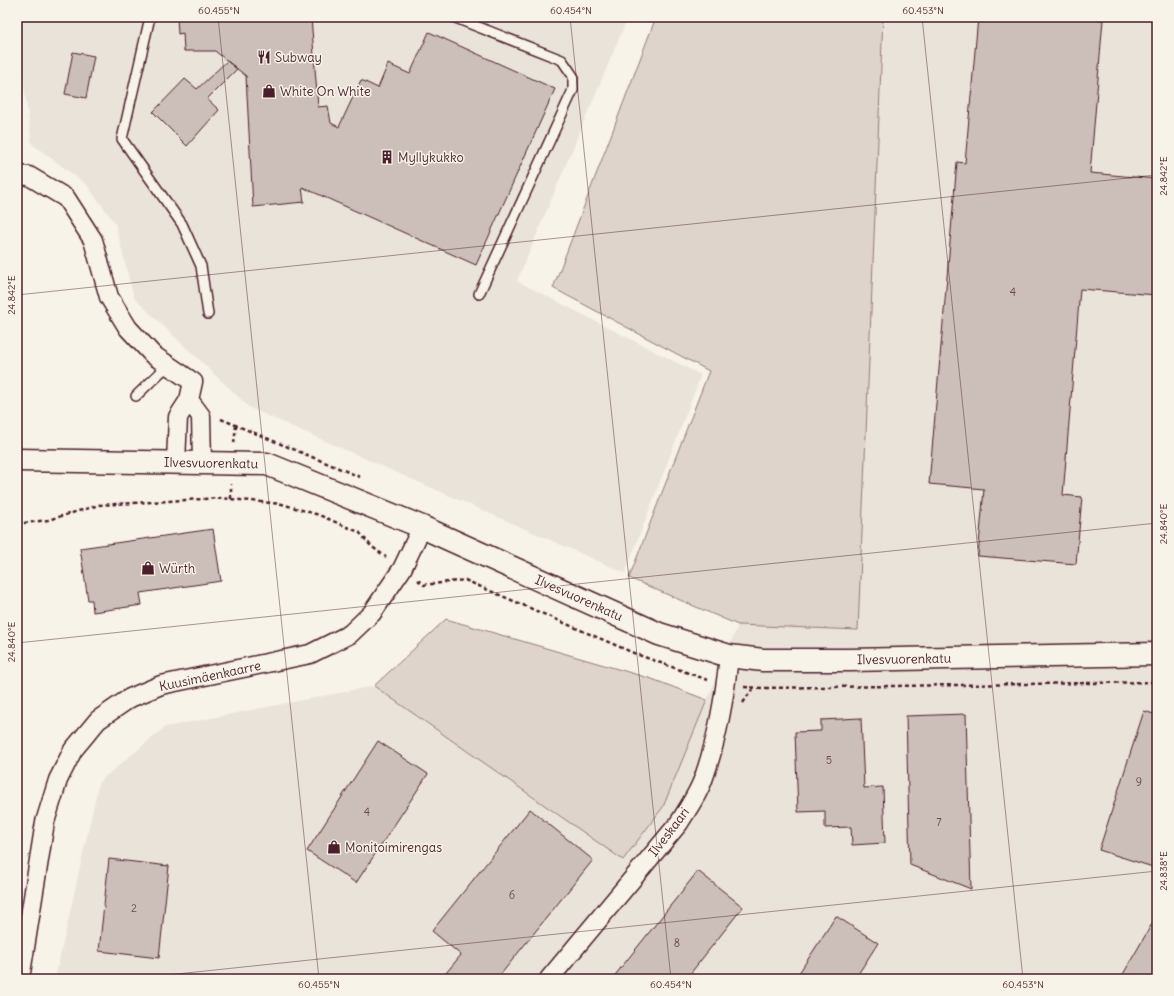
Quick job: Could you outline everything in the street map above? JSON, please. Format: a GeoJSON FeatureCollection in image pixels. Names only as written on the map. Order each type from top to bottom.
{"type":"FeatureCollection","features":[{"type":"Feature","properties":{"kind":"street"},"geometry":{"type":"LineString","coordinates":[[17,175],[29,176],[66,198],[93,240],[109,296],[128,328],[153,355],[167,366],[193,382],[189,400],[178,417],[176,462]]}},
{"type":"Feature","properties":{"kind":"street"},"geometry":{"type":"LineString","coordinates":[[189,400],[201,416],[202,462]]}},
{"type":"Feature","properties":{"kind":"street","name":"Ilvesvuorenkatu"},"geometry":{"type":"LineString","coordinates":[[17,460],[267,464],[422,527],[659,634],[729,656],[763,660],[850,660],[1157,654]]}},
{"type":"Feature","properties":{"kind":"street","name":"Kuusimäenkaarre"},"geometry":{"type":"LineString","coordinates":[[20,979],[45,822],[58,780],[73,750],[98,720],[130,698],[161,684],[310,654],[350,634],[372,613],[402,569],[422,527]]}},
{"type":"Feature","properties":{"kind":"street","name":"Ilveskaari"},"geometry":{"type":"LineString","coordinates":[[549,979],[679,823],[694,798],[711,756],[726,685],[729,656]]}},
{"type":"Feature","properties":{"kind":"lane"},"geometry":{"type":"LineString","coordinates":[[150,17],[122,139],[182,224],[201,266],[208,314]]}},
{"type":"Feature","properties":{"kind":"lane"},"geometry":{"type":"LineString","coordinates":[[454,17],[562,60],[573,76],[573,90],[479,294]]}},
{"type":"Feature","properties":{"kind":"lane"},"geometry":{"type":"LineString","coordinates":[[136,396],[167,366]]}},
{"type":"Feature","properties":{"kind":"path"},"geometry":{"type":"LineString","coordinates":[[201,416],[219,418],[362,477]]}},
{"type":"Feature","properties":{"kind":"shaded area"},"geometry":{"type":"Polygon","coordinates":[[[17,17],[628,17],[517,281],[701,375],[625,573],[250,408],[134,298],[115,223],[86,184],[32,144],[17,36],[17,17]]]}},
{"type":"Feature","properties":{"kind":"shaded area"},"geometry":{"type":"Polygon","coordinates":[[[656,17],[883,17],[858,630],[738,625],[629,578],[709,371],[553,288],[656,17]]]}},
{"type":"Feature","properties":{"kind":"shaded area"},"geometry":{"type":"Polygon","coordinates":[[[883,17],[1157,17],[1157,979],[55,979],[99,782],[165,727],[374,686],[623,860],[663,807],[738,625],[858,630],[883,17]]]}},
{"type":"Feature","properties":{"kind":"shaded area"},"geometry":{"type":"Polygon","coordinates":[[[446,619],[652,679],[707,700],[663,807],[623,860],[374,686],[446,619]]]}},
{"type":"Feature","properties":{"kind":"building","name":"Myllykukko"},"geometry":{"type":"Polygon","coordinates":[[[177,17],[311,17],[318,107],[328,106],[331,123],[339,127],[361,80],[378,88],[388,64],[410,74],[429,32],[555,89],[476,265],[302,187],[304,202],[253,207],[246,76],[215,51],[184,51],[183,33],[178,34],[177,17]]]}},
{"type":"Feature","properties":{"kind":"building"},"geometry":{"type":"Polygon","coordinates":[[[978,17],[1070,17],[1103,20],[1090,173],[1157,179],[1157,295],[1080,289],[1063,495],[1082,497],[1076,564],[978,556],[984,489],[929,484],[957,162],[965,163],[978,17]]]}},
{"type":"Feature","properties":{"kind":"building"},"geometry":{"type":"Polygon","coordinates":[[[73,52],[94,56],[86,98],[65,94],[73,52]]]}},
{"type":"Feature","properties":{"kind":"building"},"geometry":{"type":"Polygon","coordinates":[[[227,61],[237,69],[207,99],[219,110],[187,146],[153,112],[185,79],[197,89],[227,61]]]}},
{"type":"Feature","properties":{"kind":"building"},"geometry":{"type":"Polygon","coordinates":[[[213,529],[221,581],[140,593],[142,605],[93,612],[92,600],[88,600],[80,548],[213,529]]]}},
{"type":"Feature","properties":{"kind":"building"},"geometry":{"type":"Polygon","coordinates":[[[1144,711],[1157,715],[1156,868],[1099,850],[1144,711]]]}},
{"type":"Feature","properties":{"kind":"building"},"geometry":{"type":"Polygon","coordinates":[[[966,714],[971,889],[910,865],[906,716],[966,714]]]}},
{"type":"Feature","properties":{"kind":"building"},"geometry":{"type":"Polygon","coordinates":[[[861,718],[864,788],[883,787],[885,843],[852,845],[851,827],[825,828],[825,811],[798,812],[795,732],[821,731],[821,720],[861,718]]]}},
{"type":"Feature","properties":{"kind":"building"},"geometry":{"type":"Polygon","coordinates":[[[378,741],[428,774],[356,883],[307,851],[378,741]]]}},
{"type":"Feature","properties":{"kind":"building"},"geometry":{"type":"Polygon","coordinates":[[[530,809],[593,860],[497,979],[441,979],[461,955],[432,931],[530,809]]]}},
{"type":"Feature","properties":{"kind":"building"},"geometry":{"type":"Polygon","coordinates":[[[109,859],[169,866],[159,958],[99,951],[109,859]]]}},
{"type":"Feature","properties":{"kind":"building"},"geometry":{"type":"Polygon","coordinates":[[[698,871],[743,907],[686,979],[612,979],[698,871]]]}},
{"type":"Feature","properties":{"kind":"building"},"geometry":{"type":"Polygon","coordinates":[[[1157,915],[1157,979],[1127,979],[1122,976],[1157,915]]]}},
{"type":"Feature","properties":{"kind":"building"},"geometry":{"type":"Polygon","coordinates":[[[836,916],[878,943],[855,979],[809,979],[799,973],[836,916]]]}},
{"type":"Feature","properties":{"kind":"place","name":"Subway"},"geometry":{"type":"Point","coordinates":[264,57]}},
{"type":"Feature","properties":{"kind":"place","name":"White On White"},"geometry":{"type":"Point","coordinates":[269,91]}},
{"type":"Feature","properties":{"kind":"place","name":"Myllykukko"},"geometry":{"type":"Point","coordinates":[387,157]}},
{"type":"Feature","properties":{"kind":"place","name":"Würth"},"geometry":{"type":"Point","coordinates":[148,568]}},
{"type":"Feature","properties":{"kind":"place","name":"Monitoimirengas"},"geometry":{"type":"Point","coordinates":[334,847]}}]}
